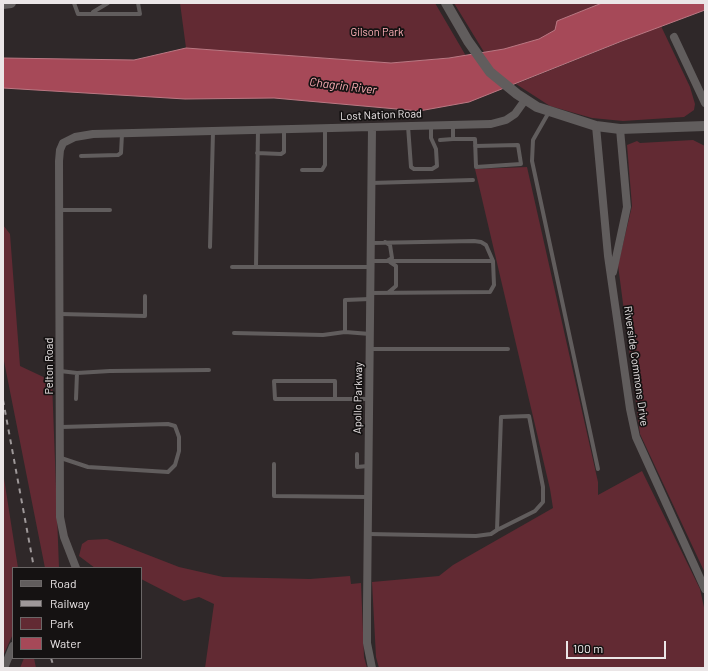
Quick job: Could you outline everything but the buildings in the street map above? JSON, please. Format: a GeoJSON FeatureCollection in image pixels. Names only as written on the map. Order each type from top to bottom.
{"type":"FeatureCollection","features":[{"type":"Feature","properties":{"kind":"street"},"geometry":{"type":"LineString","coordinates":[[3,4],[11,3]]}},
{"type":"Feature","properties":{"kind":"street"},"geometry":{"type":"LineString","coordinates":[[446,3],[468,41],[490,72],[521,97],[549,112],[596,126],[620,128],[705,126]]}},
{"type":"Feature","properties":{"kind":"street"},"geometry":{"type":"LineString","coordinates":[[674,36],[705,103]]}},
{"type":"Feature","properties":{"kind":"street","name":"Lost Nation Road"},"geometry":{"type":"LineString","coordinates":[[59,161],[60,150],[63,143],[68,139],[93,134],[491,124],[506,120],[515,114],[521,97]]}},
{"type":"Feature","properties":{"kind":"street","name":"Riverside Commons Drive"},"geometry":{"type":"LineString","coordinates":[[596,126],[608,256],[612,275],[630,409],[636,437],[705,588]]}},
{"type":"Feature","properties":{"kind":"street","name":"Apollo Parkway"},"geometry":{"type":"LineString","coordinates":[[372,128],[367,534],[367,643],[372,668]]}},
{"type":"Feature","properties":{"kind":"street","name":"Riverside Commons Drive"},"geometry":{"type":"LineString","coordinates":[[612,275],[627,207],[620,128]]}},
{"type":"Feature","properties":{"kind":"street","name":"Pelton Road"},"geometry":{"type":"LineString","coordinates":[[59,161],[62,527],[76,567]]}},
{"type":"Feature","properties":{"kind":"street"},"geometry":{"type":"LineString","coordinates":[[4,668],[12,648]]}},
{"type":"Feature","properties":{"kind":"lane"},"geometry":{"type":"LineString","coordinates":[[74,3],[78,14],[140,14],[138,3]]}},
{"type":"Feature","properties":{"kind":"lane"},"geometry":{"type":"LineString","coordinates":[[93,13],[108,3]]}},
{"type":"Feature","properties":{"kind":"lane"},"geometry":{"type":"LineString","coordinates":[[549,112],[533,140],[532,161],[598,469]]}},
{"type":"Feature","properties":{"kind":"lane"},"geometry":{"type":"LineString","coordinates":[[408,126],[411,167],[414,169],[432,169],[437,166],[436,149],[431,138],[431,125]]}},
{"type":"Feature","properties":{"kind":"lane"},"geometry":{"type":"LineString","coordinates":[[453,125],[453,139]]}},
{"type":"Feature","properties":{"kind":"lane"},"geometry":{"type":"LineString","coordinates":[[302,170],[322,170],[325,165],[325,129]]}},
{"type":"Feature","properties":{"kind":"lane"},"geometry":{"type":"LineString","coordinates":[[256,267],[258,130]]}},
{"type":"Feature","properties":{"kind":"lane"},"geometry":{"type":"LineString","coordinates":[[257,153],[281,154],[284,152],[284,130]]}},
{"type":"Feature","properties":{"kind":"lane"},"geometry":{"type":"LineString","coordinates":[[210,247],[213,132]]}},
{"type":"Feature","properties":{"kind":"lane"},"geometry":{"type":"LineString","coordinates":[[81,156],[118,155],[121,153],[122,134]]}},
{"type":"Feature","properties":{"kind":"lane"},"geometry":{"type":"LineString","coordinates":[[440,140],[475,139],[476,167],[521,164],[518,145],[476,146]]}},
{"type":"Feature","properties":{"kind":"lane"},"geometry":{"type":"LineString","coordinates":[[372,183],[473,180]]}},
{"type":"Feature","properties":{"kind":"lane"},"geometry":{"type":"LineString","coordinates":[[60,210],[110,210]]}},
{"type":"Feature","properties":{"kind":"lane"},"geometry":{"type":"LineString","coordinates":[[345,332],[345,300],[388,293],[490,292],[494,285],[493,261],[486,245],[474,241],[371,243]]}},
{"type":"Feature","properties":{"kind":"lane"},"geometry":{"type":"LineString","coordinates":[[385,242],[392,249],[392,258],[387,261]]}},
{"type":"Feature","properties":{"kind":"lane"},"geometry":{"type":"LineString","coordinates":[[232,267],[371,264],[387,261],[493,261]]}},
{"type":"Feature","properties":{"kind":"lane"},"geometry":{"type":"LineString","coordinates":[[387,261],[396,266],[396,286],[388,293]]}},
{"type":"Feature","properties":{"kind":"lane"},"geometry":{"type":"LineString","coordinates":[[60,314],[145,316],[145,296]]}},
{"type":"Feature","properties":{"kind":"lane"},"geometry":{"type":"LineString","coordinates":[[234,333],[323,334],[345,332],[370,334]]}},
{"type":"Feature","properties":{"kind":"lane"},"geometry":{"type":"LineString","coordinates":[[370,349],[508,349]]}},
{"type":"Feature","properties":{"kind":"lane"},"geometry":{"type":"LineString","coordinates":[[60,371],[77,373],[125,370],[208,370]]}},
{"type":"Feature","properties":{"kind":"lane"},"geometry":{"type":"LineString","coordinates":[[76,399],[77,373]]}},
{"type":"Feature","properties":{"kind":"lane"},"geometry":{"type":"LineString","coordinates":[[335,399],[335,381],[274,381],[275,399],[335,399],[369,399]]}},
{"type":"Feature","properties":{"kind":"lane"},"geometry":{"type":"LineString","coordinates":[[367,534],[476,536],[491,534],[535,511],[543,502],[543,487],[529,416],[501,417],[497,530]]}},
{"type":"Feature","properties":{"kind":"lane"},"geometry":{"type":"LineString","coordinates":[[61,427],[168,424],[175,426],[178,437],[179,451],[175,465],[168,472],[88,467],[61,458]]}},
{"type":"Feature","properties":{"kind":"lane"},"geometry":{"type":"LineString","coordinates":[[357,454],[357,466],[368,466]]}},
{"type":"Feature","properties":{"kind":"lane"},"geometry":{"type":"LineString","coordinates":[[274,464],[274,496],[368,497]]}},
{"type":"Feature","properties":{"kind":"green space","name":"Gilson Park"},"geometry":{"type":"Polygon","coordinates":[[[180,3],[435,3],[466,56],[391,63],[186,48],[180,3]]]}},
{"type":"Feature","properties":{"kind":"green space"},"geometry":{"type":"Polygon","coordinates":[[[454,3],[602,3],[557,21],[555,30],[539,39],[504,49],[484,52],[454,3]]]}},
{"type":"Feature","properties":{"kind":"green space"},"geometry":{"type":"Polygon","coordinates":[[[661,26],[690,87],[695,104],[694,110],[684,117],[623,121],[592,118],[550,106],[516,84],[661,26]]]}},
{"type":"Feature","properties":{"kind":"green space"},"geometry":{"type":"Polygon","coordinates":[[[693,140],[705,146],[705,573],[640,434],[618,265],[632,206],[627,145],[637,141],[640,143],[693,140]]]}},
{"type":"Feature","properties":{"kind":"green space"},"geometry":{"type":"Polygon","coordinates":[[[527,167],[598,482],[598,495],[642,471],[700,589],[705,612],[705,668],[379,668],[376,657],[372,582],[439,576],[453,565],[553,508],[550,489],[475,169],[527,167]]]}},
{"type":"Feature","properties":{"kind":"green space"},"geometry":{"type":"Polygon","coordinates":[[[3,225],[10,234],[20,366],[52,381],[59,567],[45,567],[3,356],[3,225]]]}},
{"type":"Feature","properties":{"kind":"green space"},"geometry":{"type":"Polygon","coordinates":[[[3,472],[18,567],[12,567],[12,636],[3,656],[3,472]]]}},
{"type":"Feature","properties":{"kind":"green space"},"geometry":{"type":"Polygon","coordinates":[[[107,539],[179,567],[223,577],[310,579],[350,576],[351,584],[361,583],[364,657],[367,668],[205,668],[214,604],[199,597],[184,601],[142,580],[142,567],[94,567],[79,556],[82,544],[88,540],[107,539]]]}},
{"type":"Feature","properties":{"kind":"green space"},"geometry":{"type":"Polygon","coordinates":[[[24,659],[34,659],[36,668],[20,668],[24,659]]]}},
{"type":"Feature","properties":{"kind":"water","name":"Chagrin River"},"geometry":{"type":"Polygon","coordinates":[[[602,3],[705,3],[705,10],[622,41],[469,102],[419,111],[274,98],[185,99],[3,88],[3,58],[134,60],[186,48],[391,63],[449,58],[504,49],[539,39],[555,30],[557,21],[602,3]]]}},
{"type":"Feature","properties":{"kind":"railway"},"geometry":{"type":"LineString","coordinates":[[3,400],[34,567]]}},
{"type":"Feature","properties":{"kind":"railway"},"geometry":{"type":"LineString","coordinates":[[51,659],[54,668]]}}]}
